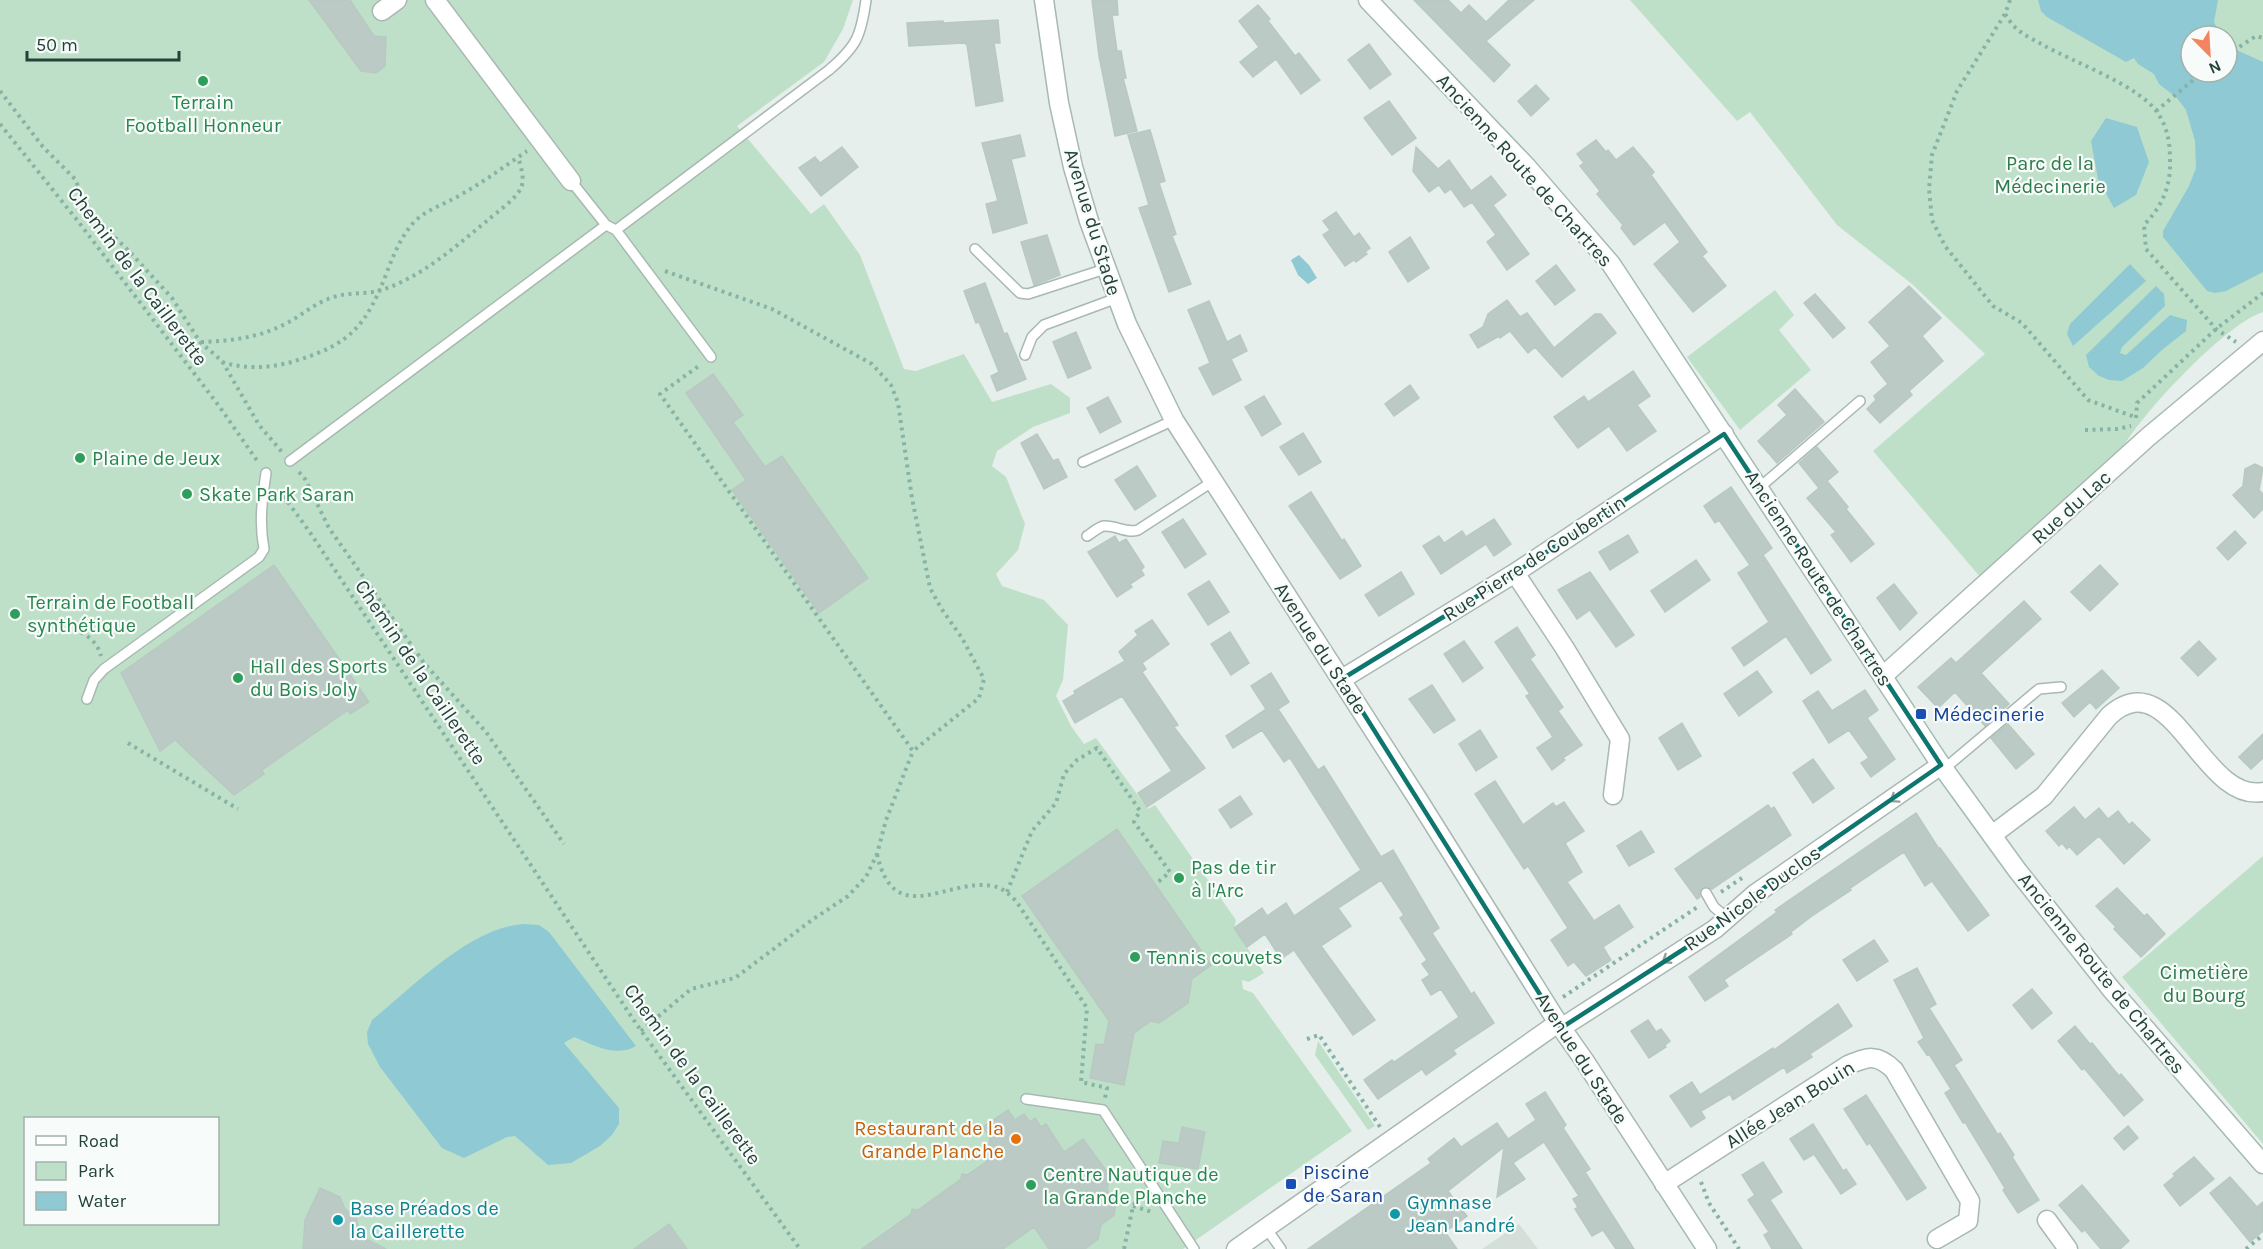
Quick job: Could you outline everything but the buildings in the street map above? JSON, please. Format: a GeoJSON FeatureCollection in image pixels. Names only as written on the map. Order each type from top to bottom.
{"type":"FeatureCollection","features":[{"type":"Feature","properties":{"kind":"street"},"geometry":{"type":"LineString","coordinates":[[435,0],[571,181]]}},
{"type":"Feature","properties":{"kind":"street","name":"Avenue du Stade"},"geometry":{"type":"LineString","coordinates":[[1044,0],[1059,103],[1089,221],[1127,324],[1174,420],[1212,482],[1342,679],[1559,1026],[1584,1060],[1707,1249]]}},
{"type":"Feature","properties":{"kind":"street","name":"Ancienne Route de Chartres"},"geometry":{"type":"LineString","coordinates":[[1368,0],[1527,166],[1611,264],[1943,767],[1992,835],[2111,989],[2263,1164]]}},
{"type":"Feature","properties":{"kind":"street","name":"Rue du Lac"},"geometry":{"type":"LineString","coordinates":[[1883,676],[2148,437],[2263,341]]}},
{"type":"Feature","properties":{"kind":"street","name":"Rue Pierre de Coubertin"},"geometry":{"type":"LineString","coordinates":[[1342,679],[1515,573],[1724,434]]}},
{"type":"Feature","properties":{"kind":"street"},"geometry":{"type":"LineString","coordinates":[[1515,573],[1564,647],[1620,739],[1613,795]]}},
{"type":"Feature","properties":{"kind":"street"},"geometry":{"type":"LineString","coordinates":[[1992,835],[2044,796],[2109,716],[2119,707],[2130,703],[2142,702],[2161,710],[2227,783],[2245,792],[2263,792]]}},
{"type":"Feature","properties":{"kind":"street","name":"Rue Nicole Duclos"},"geometry":{"type":"LineString","coordinates":[[1236,1249],[1559,1026],[1715,929],[1755,894],[1943,767]]}},
{"type":"Feature","properties":{"kind":"street","name":"Allée Jean Bouin"},"geometry":{"type":"LineString","coordinates":[[1664,1184],[1848,1065],[1866,1058],[1879,1058],[1894,1070],[1970,1201],[1968,1221],[1937,1239]]}},
{"type":"Feature","properties":{"kind":"street"},"geometry":{"type":"LineString","coordinates":[[2047,1220],[2068,1249]]}},
{"type":"Feature","properties":{"kind":"lane"},"geometry":{"type":"LineString","coordinates":[[616,230],[850,52],[862,29],[866,0]]}},
{"type":"Feature","properties":{"kind":"lane"},"geometry":{"type":"LineString","coordinates":[[571,181],[606,225],[616,230],[711,357]]}},
{"type":"Feature","properties":{"kind":"lane"},"geometry":{"type":"LineString","coordinates":[[290,461],[606,225]]}},
{"type":"Feature","properties":{"kind":"lane"},"geometry":{"type":"LineString","coordinates":[[975,249],[1020,293],[1028,294],[1105,269]]}},
{"type":"Feature","properties":{"kind":"lane"},"geometry":{"type":"LineString","coordinates":[[1025,355],[1032,337],[1044,324],[1117,298]]}},
{"type":"Feature","properties":{"kind":"lane"},"geometry":{"type":"LineString","coordinates":[[1759,488],[1860,401]]}},
{"type":"Feature","properties":{"kind":"lane"},"geometry":{"type":"LineString","coordinates":[[1083,462],[1174,420]]}},
{"type":"Feature","properties":{"kind":"lane"},"geometry":{"type":"LineString","coordinates":[[87,699],[94,680],[104,669],[259,557],[264,549],[260,530],[260,512],[266,473]]}},
{"type":"Feature","properties":{"kind":"lane"},"geometry":{"type":"LineString","coordinates":[[1087,536],[1107,526],[1131,532],[1138,530],[1212,482]]}},
{"type":"Feature","properties":{"kind":"lane"},"geometry":{"type":"LineString","coordinates":[[1943,767],[2039,689],[2061,687]]}},
{"type":"Feature","properties":{"kind":"lane"},"geometry":{"type":"LineString","coordinates":[[1706,893],[1714,907],[1727,918]]}},
{"type":"Feature","properties":{"kind":"lane"},"geometry":{"type":"LineString","coordinates":[[1026,1099],[1103,1110],[1194,1249]]}},
{"type":"Feature","properties":{"kind":"lane"},"geometry":{"type":"LineString","coordinates":[[1266,1228],[1281,1249]]}},
{"type":"Feature","properties":{"kind":"path"},"geometry":{"type":"LineString","coordinates":[[2010,0],[2005,14],[1957,91],[1932,155],[1929,189],[1932,220],[1945,246],[1993,306],[2022,322],[2088,400],[2135,417],[2137,404],[2216,329],[2263,293]]}},
{"type":"Feature","properties":{"kind":"path"},"geometry":{"type":"LineString","coordinates":[[2005,14],[2014,29],[2129,88],[2156,111],[2170,139],[2171,180],[2156,212],[2144,225],[2146,249],[2216,329]]}},
{"type":"Feature","properties":{"kind":"path"},"geometry":{"type":"LineString","coordinates":[[2239,46],[2256,36],[2263,38]]}},
{"type":"Feature","properties":{"kind":"path"},"geometry":{"type":"LineString","coordinates":[[2156,111],[2189,84]]}},
{"type":"Feature","properties":{"kind":"path"},"geometry":{"type":"LineString","coordinates":[[0,91],[43,147],[75,179],[83,198],[100,223],[172,298],[200,342],[222,362],[259,425],[305,479],[329,528],[424,663],[486,732],[564,844]]}},
{"type":"Feature","properties":{"kind":"path","name":"Chemin de la Caillerette"},"geometry":{"type":"LineString","coordinates":[[0,124],[84,229],[219,406],[309,531],[642,1031],[800,1249]]}},
{"type":"Feature","properties":{"kind":"path"},"geometry":{"type":"LineString","coordinates":[[222,362],[237,367],[289,363],[335,346],[351,335],[380,291],[401,239],[414,223],[425,213],[460,196],[542,141]]}},
{"type":"Feature","properties":{"kind":"path"},"geometry":{"type":"LineString","coordinates":[[200,342],[252,337],[285,324],[327,299],[348,293],[380,291],[406,281],[435,263],[505,206],[521,189],[523,175],[518,157]]}},
{"type":"Feature","properties":{"kind":"path"},"geometry":{"type":"LineString","coordinates":[[640,261],[772,309],[872,364],[891,385],[898,403],[912,498],[930,588],[940,608],[962,638],[984,679],[979,698],[914,751],[886,820],[877,854],[866,877],[848,896],[735,978],[690,989],[642,1031]]}},
{"type":"Feature","properties":{"kind":"path"},"geometry":{"type":"LineString","coordinates":[[711,357],[660,394],[914,751]]}},
{"type":"Feature","properties":{"kind":"path"},"geometry":{"type":"LineString","coordinates":[[2085,430],[2116,429],[2140,424]]}},
{"type":"Feature","properties":{"kind":"path"},"geometry":{"type":"LineString","coordinates":[[74,629],[88,636],[98,647],[104,669]]}},
{"type":"Feature","properties":{"kind":"path"},"geometry":{"type":"LineString","coordinates":[[128,743],[238,809]]}},
{"type":"Feature","properties":{"kind":"path"},"geometry":{"type":"LineString","coordinates":[[1007,892],[1032,831],[1056,803],[1064,774],[1077,760],[1097,748],[1140,811],[1134,822],[1170,872],[1158,882]]}},
{"type":"Feature","properties":{"kind":"path"},"geometry":{"type":"LineString","coordinates":[[877,854],[881,872],[889,883],[901,892],[916,897],[930,896],[968,886],[994,886],[1007,892],[1016,901],[1087,1008],[1081,1083],[1107,1088],[1103,1110]]}},
{"type":"Feature","properties":{"kind":"path"},"geometry":{"type":"LineString","coordinates":[[1307,1039],[1319,1035],[1383,1133]]}},
{"type":"Feature","properties":{"kind":"path"},"geometry":{"type":"LineString","coordinates":[[1699,1176],[1709,1203],[1739,1249]]}},
{"type":"Feature","properties":{"kind":"path"},"geometry":{"type":"LineString","coordinates":[[1125,1249],[1133,1206],[1150,1182]]}},
{"type":"Feature","properties":{"kind":"path"},"geometry":{"type":"LineString","coordinates":[[2246,1249],[2263,1235]]}},
{"type":"Feature","properties":{"kind":"highlighted area"},"geometry":{"type":"Polygon","coordinates":[[[1724,434],[1941,765],[1755,894],[1715,929],[1561,1028],[1342,679],[1515,573],[1724,434]]]}},
{"type":"Feature","properties":{"kind":"shaded area"},"geometry":{"type":"Polygon","coordinates":[[[1519,1224],[1538,1249],[1482,1249],[1519,1224]]]}},
{"type":"Feature","properties":{"kind":"green space"},"geometry":{"type":"Polygon","coordinates":[[[0,0],[853,0],[843,29],[824,62],[737,126],[811,214],[824,204],[860,255],[904,369],[916,371],[964,354],[992,402],[1051,384],[1070,398],[1070,413],[1033,427],[997,451],[992,466],[1006,477],[1025,524],[1018,550],[996,574],[1002,586],[1044,600],[1068,625],[1063,680],[1056,696],[1071,726],[1084,744],[1096,738],[1148,809],[1155,805],[1236,920],[1234,928],[1264,973],[1249,982],[1242,980],[1243,989],[1253,993],[1352,1131],[1183,1249],[0,1249],[0,0]]]}},
{"type":"Feature","properties":{"kind":"green space","name":"Parc de la Médecinerie"},"geometry":{"type":"Polygon","coordinates":[[[1630,0],[2263,0],[2263,312],[2247,320],[2208,350],[2149,412],[2124,446],[1981,578],[1873,451],[1985,354],[1912,284],[1837,225],[1750,112],[1737,121],[1630,0]]]}},
{"type":"Feature","properties":{"kind":"green space"},"geometry":{"type":"Polygon","coordinates":[[[1775,290],[1794,315],[1779,330],[1811,370],[1740,430],[1687,357],[1775,290]]]}},
{"type":"Feature","properties":{"kind":"green space","name":"Cimetière du Bourg"},"geometry":{"type":"Polygon","coordinates":[[[2263,856],[2263,1144],[2122,977],[2263,856]]]}},
{"type":"Feature","properties":{"kind":"green space"},"geometry":{"type":"Polygon","coordinates":[[[1318,1041],[1375,1126],[1368,1130],[1315,1055],[1318,1041]]]}},
{"type":"Feature","properties":{"kind":"water"},"geometry":{"type":"Polygon","coordinates":[[[2038,0],[2218,0],[2215,24],[2179,24],[2179,84],[2239,84],[2239,51],[2263,62],[2263,272],[2226,291],[2215,293],[2207,291],[2163,237],[2163,231],[2189,186],[2196,168],[2195,141],[2186,110],[2177,98],[2159,84],[2154,74],[2138,64],[2134,58],[2126,62],[2047,17],[2041,11],[2038,0]]]}},
{"type":"Feature","properties":{"kind":"water"},"geometry":{"type":"Polygon","coordinates":[[[2106,118],[2137,127],[2149,162],[2136,195],[2114,208],[2098,179],[2091,141],[2106,118]]]}},
{"type":"Feature","properties":{"kind":"water"},"geometry":{"type":"Polygon","coordinates":[[[1299,255],[1317,278],[1308,284],[1298,275],[1291,260],[1299,255]]]}},
{"type":"Feature","properties":{"kind":"water"},"geometry":{"type":"Polygon","coordinates":[[[2130,264],[2146,281],[2073,346],[2067,334],[2070,324],[2130,264]]]}},
{"type":"Feature","properties":{"kind":"water"},"geometry":{"type":"Polygon","coordinates":[[[2156,286],[2164,294],[2165,306],[2122,347],[2120,353],[2126,355],[2170,315],[2187,320],[2186,331],[2143,368],[2122,381],[2099,376],[2089,367],[2086,355],[2156,286]]]}},
{"type":"Feature","properties":{"kind":"water"},"geometry":{"type":"Polygon","coordinates":[[[523,924],[539,925],[549,932],[636,1046],[612,1051],[574,1037],[564,1043],[619,1108],[619,1124],[612,1135],[600,1146],[571,1163],[548,1165],[515,1136],[507,1137],[464,1158],[442,1148],[380,1067],[368,1044],[367,1032],[372,1020],[443,961],[482,936],[523,924]]]}},
{"type":"Feature","properties":{"kind":"place","name":"Terrain Football Honneur"},"geometry":{"type":"Point","coordinates":[203,81]}},
{"type":"Feature","properties":{"kind":"place","name":"Plaine de Jeux"},"geometry":{"type":"Point","coordinates":[80,458]}},
{"type":"Feature","properties":{"kind":"place","name":"Skate Park Saran"},"geometry":{"type":"Point","coordinates":[187,494]}},
{"type":"Feature","properties":{"kind":"place","name":"Terrain de Football synthétique"},"geometry":{"type":"Point","coordinates":[15,614]}},
{"type":"Feature","properties":{"kind":"place","name":"Hall des Sports du Bois Joly"},"geometry":{"type":"Point","coordinates":[238,678]}},
{"type":"Feature","properties":{"kind":"place","name":"Médecinerie"},"geometry":{"type":"Point","coordinates":[1921,714]}},
{"type":"Feature","properties":{"kind":"place","name":"Pas de tir à l'Arc"},"geometry":{"type":"Point","coordinates":[1179,878]}},
{"type":"Feature","properties":{"kind":"place","name":"Tennis couvets"},"geometry":{"type":"Point","coordinates":[1135,957]}},
{"type":"Feature","properties":{"kind":"place","name":"Restaurant de la Grande Planche"},"geometry":{"type":"Point","coordinates":[1016,1139]}},
{"type":"Feature","properties":{"kind":"place","name":"Piscine de Saran"},"geometry":{"type":"Point","coordinates":[1291,1184]}},
{"type":"Feature","properties":{"kind":"place","name":"Centre Nautique de la Grande Planche"},"geometry":{"type":"Point","coordinates":[1031,1185]}},
{"type":"Feature","properties":{"kind":"place","name":"Gymnase Jean Landré"},"geometry":{"type":"Point","coordinates":[1395,1214]}},
{"type":"Feature","properties":{"kind":"place","name":"Base Préados de la Caillerette"},"geometry":{"type":"Point","coordinates":[338,1220]}}]}
